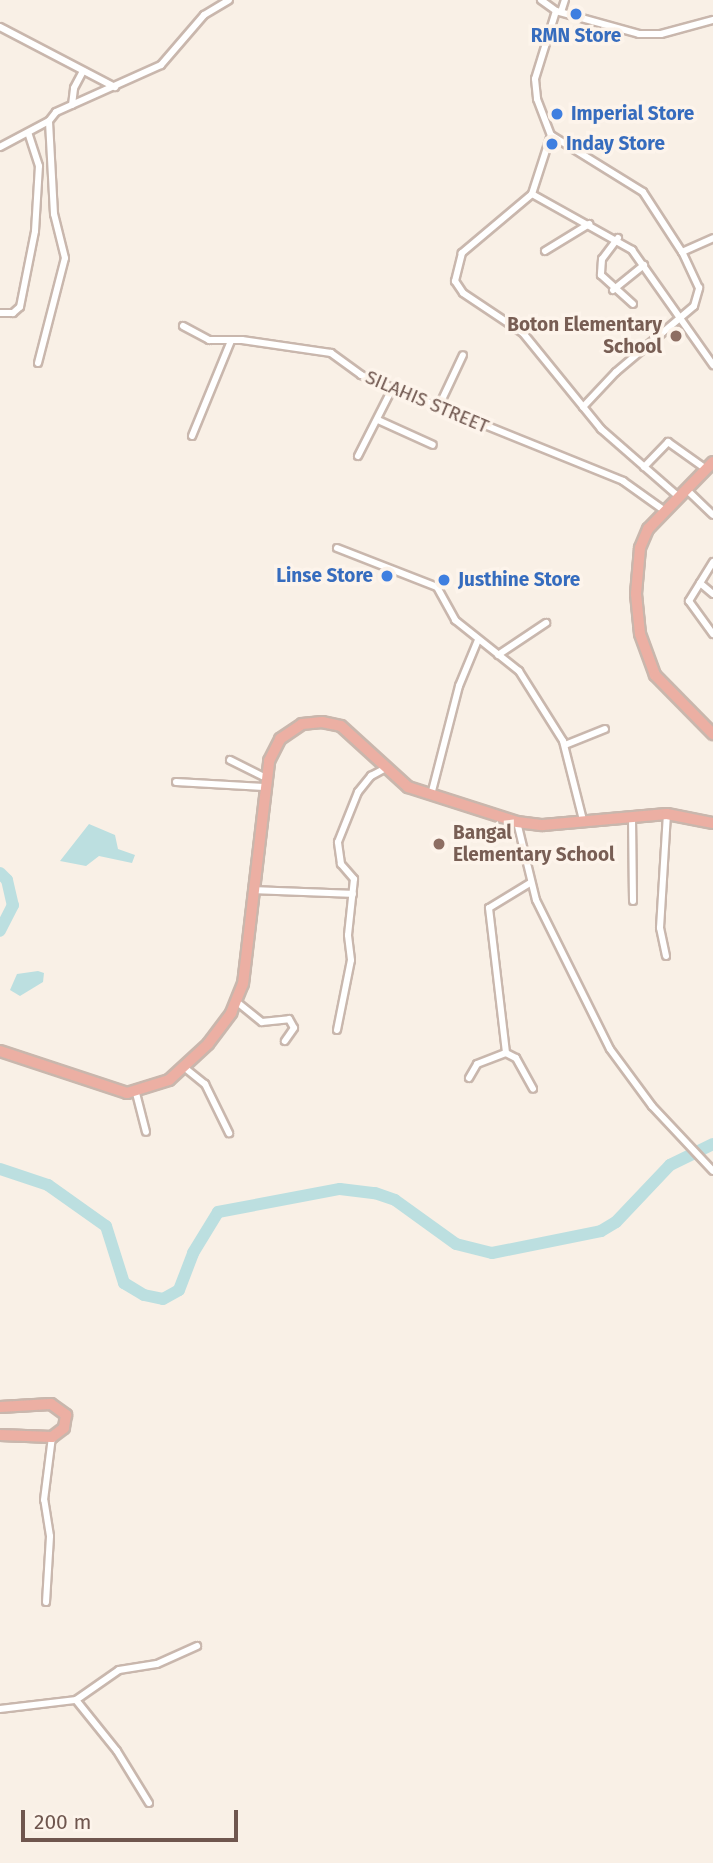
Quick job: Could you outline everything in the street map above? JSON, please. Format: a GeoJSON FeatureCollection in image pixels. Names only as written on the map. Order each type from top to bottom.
{"type":"FeatureCollection","features":[{"type":"Feature","properties":{"kind":"highway"},"geometry":{"type":"LineString","coordinates":[[709,466],[648,530],[639,548],[636,594],[640,634],[646,657],[665,689],[713,734]]}},
{"type":"Feature","properties":{"kind":"highway"},"geometry":{"type":"LineString","coordinates":[[0,1051],[109,1090],[136,1093],[159,1086],[185,1068],[218,1032],[237,1002],[247,962],[265,783],[281,739],[310,722],[348,730],[384,769],[430,797],[517,822],[632,818],[667,814],[713,823]]}},
{"type":"Feature","properties":{"kind":"highway"},"geometry":{"type":"LineString","coordinates":[[0,1407],[61,1408],[66,1415],[64,1428],[51,1437],[0,1435]]}},
{"type":"Feature","properties":{"kind":"street"},"geometry":{"type":"LineString","coordinates":[[0,147],[50,121],[56,112],[161,65],[204,15],[229,0]]}},
{"type":"Feature","properties":{"kind":"street"},"geometry":{"type":"LineString","coordinates":[[541,0],[559,12],[650,35],[713,20]]}},
{"type":"Feature","properties":{"kind":"street"},"geometry":{"type":"LineString","coordinates":[[565,0],[534,89],[551,135],[643,192],[682,252],[699,288],[694,306],[583,407]]}},
{"type":"Feature","properties":{"kind":"street"},"geometry":{"type":"LineString","coordinates":[[0,27],[115,87]]}},
{"type":"Feature","properties":{"kind":"street"},"geometry":{"type":"LineString","coordinates":[[72,105],[74,88],[83,71]]}},
{"type":"Feature","properties":{"kind":"street"},"geometry":{"type":"LineString","coordinates":[[38,363],[65,258],[54,214],[50,121]]}},
{"type":"Feature","properties":{"kind":"street"},"geometry":{"type":"LineString","coordinates":[[0,313],[13,313],[20,307],[35,231],[39,166],[28,133]]}},
{"type":"Feature","properties":{"kind":"street"},"geometry":{"type":"LineString","coordinates":[[551,135],[526,204],[462,253],[455,281],[463,293],[523,333],[600,429],[644,467],[713,514]]}},
{"type":"Feature","properties":{"kind":"street"},"geometry":{"type":"LineString","coordinates":[[531,194],[618,239],[644,265],[682,316],[713,365]]}},
{"type":"Feature","properties":{"kind":"street"},"geometry":{"type":"LineString","coordinates":[[545,251],[589,223]]}},
{"type":"Feature","properties":{"kind":"street"},"geometry":{"type":"LineString","coordinates":[[682,252],[713,238]]}},
{"type":"Feature","properties":{"kind":"street"},"geometry":{"type":"LineString","coordinates":[[618,239],[605,253],[600,267],[604,281],[633,304]]}},
{"type":"Feature","properties":{"kind":"street"},"geometry":{"type":"LineString","coordinates":[[613,290],[644,265]]}},
{"type":"Feature","properties":{"kind":"street","name":"SILAHIS STREET"},"geometry":{"type":"LineString","coordinates":[[183,326],[209,340],[323,350],[361,374],[527,445],[613,476],[665,511]]}},
{"type":"Feature","properties":{"kind":"street"},"geometry":{"type":"LineString","coordinates":[[192,436],[231,341]]}},
{"type":"Feature","properties":{"kind":"street"},"geometry":{"type":"LineString","coordinates":[[439,406],[463,355]]}},
{"type":"Feature","properties":{"kind":"street"},"geometry":{"type":"LineString","coordinates":[[358,456],[393,387]]}},
{"type":"Feature","properties":{"kind":"street"},"geometry":{"type":"LineString","coordinates":[[378,421],[433,445]]}},
{"type":"Feature","properties":{"kind":"street"},"geometry":{"type":"LineString","coordinates":[[644,467],[668,442],[709,466]]}},
{"type":"Feature","properties":{"kind":"street"},"geometry":{"type":"LineString","coordinates":[[337,548],[437,587],[455,620],[533,688],[565,745],[583,820]]}},
{"type":"Feature","properties":{"kind":"street"},"geometry":{"type":"LineString","coordinates":[[713,562],[689,601],[713,634]]}},
{"type":"Feature","properties":{"kind":"street"},"geometry":{"type":"LineString","coordinates":[[700,583],[713,594]]}},
{"type":"Feature","properties":{"kind":"street"},"geometry":{"type":"LineString","coordinates":[[498,655],[546,623]]}},
{"type":"Feature","properties":{"kind":"street"},"geometry":{"type":"LineString","coordinates":[[430,797],[459,686],[478,639]]}},
{"type":"Feature","properties":{"kind":"street"},"geometry":{"type":"LineString","coordinates":[[565,745],[605,729]]}},
{"type":"Feature","properties":{"kind":"street"},"geometry":{"type":"LineString","coordinates":[[230,760],[265,783]]}},
{"type":"Feature","properties":{"kind":"street"},"geometry":{"type":"LineString","coordinates":[[337,1030],[351,960],[348,935],[354,894],[353,875],[341,864],[337,852],[341,830],[358,792],[371,776],[384,769]]}},
{"type":"Feature","properties":{"kind":"street"},"geometry":{"type":"LineString","coordinates":[[176,782],[265,783]]}},
{"type":"Feature","properties":{"kind":"street"},"geometry":{"type":"LineString","coordinates":[[666,956],[660,928],[667,814]]}},
{"type":"Feature","properties":{"kind":"street"},"geometry":{"type":"LineString","coordinates":[[632,818],[634,901]]}},
{"type":"Feature","properties":{"kind":"street"},"geometry":{"type":"LineString","coordinates":[[517,822],[530,883],[615,1057],[687,1146],[713,1171]]}},
{"type":"Feature","properties":{"kind":"street"},"geometry":{"type":"LineString","coordinates":[[506,1053],[489,908],[530,883]]}},
{"type":"Feature","properties":{"kind":"street"},"geometry":{"type":"LineString","coordinates":[[254,890],[354,894]]}},
{"type":"Feature","properties":{"kind":"street"},"geometry":{"type":"LineString","coordinates":[[237,1002],[262,1023],[289,1019],[294,1028],[285,1041]]}},
{"type":"Feature","properties":{"kind":"street"},"geometry":{"type":"LineString","coordinates":[[469,1078],[477,1064],[506,1053],[516,1058],[533,1089]]}},
{"type":"Feature","properties":{"kind":"street"},"geometry":{"type":"LineString","coordinates":[[185,1068],[205,1084],[229,1133]]}},
{"type":"Feature","properties":{"kind":"street"},"geometry":{"type":"LineString","coordinates":[[136,1093],[146,1132]]}},
{"type":"Feature","properties":{"kind":"street"},"geometry":{"type":"LineString","coordinates":[[46,1602],[50,1536],[44,1500],[51,1437]]}},
{"type":"Feature","properties":{"kind":"street"},"geometry":{"type":"LineString","coordinates":[[0,1709],[76,1700],[119,1670],[158,1664],[197,1646]]}},
{"type":"Feature","properties":{"kind":"street"},"geometry":{"type":"LineString","coordinates":[[76,1700],[117,1751],[149,1803]]}},
{"type":"Feature","properties":{"kind":"water"},"geometry":{"type":"Polygon","coordinates":[[[89,824],[115,835],[118,849],[135,855],[132,863],[99,856],[86,866],[60,861],[89,824]]]}},
{"type":"Feature","properties":{"kind":"water"},"geometry":{"type":"Polygon","coordinates":[[[38,971],[44,973],[43,982],[20,996],[10,990],[17,974],[38,971]]]}},
{"type":"Feature","properties":{"kind":"waterway"},"geometry":{"type":"LineString","coordinates":[[0,873],[7,880],[13,905],[0,931]]}},
{"type":"Feature","properties":{"kind":"waterway"},"geometry":{"type":"LineString","coordinates":[[0,1169],[48,1185],[106,1226],[124,1283],[144,1295],[163,1299],[179,1290],[193,1253],[218,1212],[340,1189],[375,1193],[395,1200],[456,1244],[492,1253],[601,1231],[616,1222],[670,1165],[713,1144]]}},
{"type":"Feature","properties":{"kind":"place","name":"RMN Store"},"geometry":{"type":"Point","coordinates":[576,14]}},
{"type":"Feature","properties":{"kind":"place","name":"Imperial Store"},"geometry":{"type":"Point","coordinates":[557,114]}},
{"type":"Feature","properties":{"kind":"place","name":"Inday Store"},"geometry":{"type":"Point","coordinates":[552,144]}},
{"type":"Feature","properties":{"kind":"place","name":"Boton Elementary School"},"geometry":{"type":"Point","coordinates":[676,336]}},
{"type":"Feature","properties":{"kind":"place","name":"Linse Store"},"geometry":{"type":"Point","coordinates":[387,576]}},
{"type":"Feature","properties":{"kind":"place","name":"Justhine Store"},"geometry":{"type":"Point","coordinates":[444,580]}},
{"type":"Feature","properties":{"kind":"place","name":"Bangal Elementary School"},"geometry":{"type":"Point","coordinates":[439,844]}}]}
